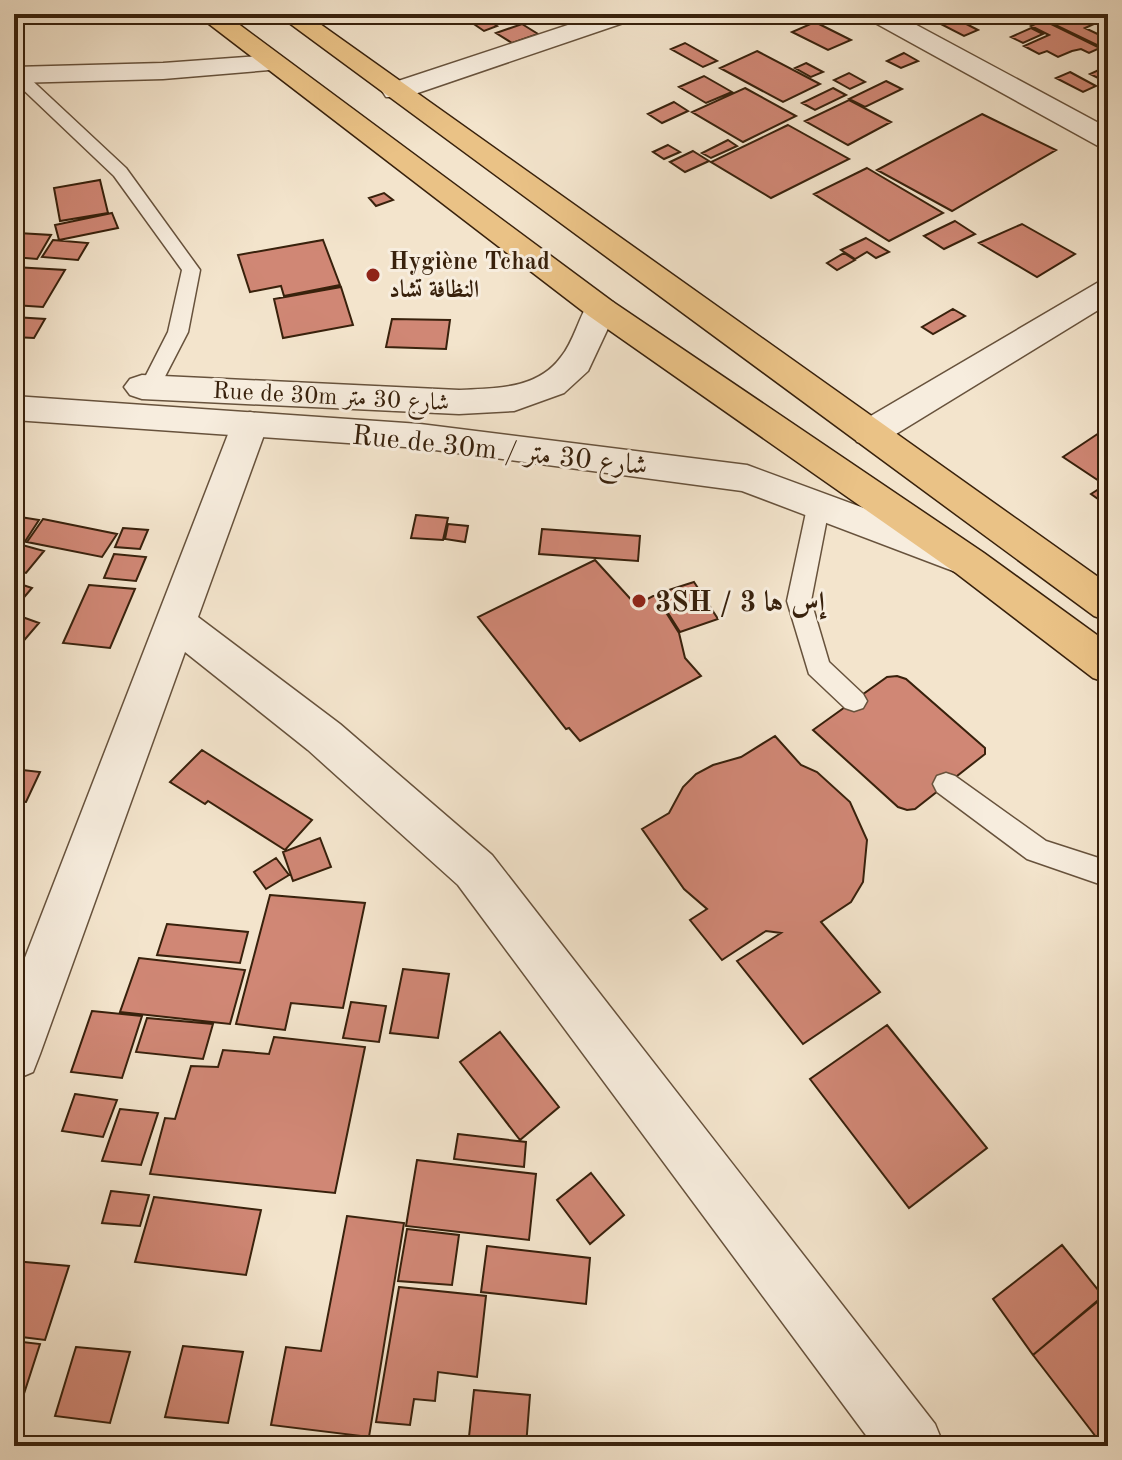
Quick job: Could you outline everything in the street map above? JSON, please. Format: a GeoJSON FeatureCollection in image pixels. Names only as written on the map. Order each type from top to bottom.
{"type":"FeatureCollection","features":[{"type":"Feature","properties":{"kind":"highway"},"geometry":{"type":"LineString","coordinates":[[209,14],[601,309],[970,563],[1108,666]]}},
{"type":"Feature","properties":{"kind":"highway"},"geometry":{"type":"LineString","coordinates":[[290,14],[1108,605]]}},
{"type":"Feature","properties":{"kind":"street"},"geometry":{"type":"LineString","coordinates":[[396,91],[626,14]]}},
{"type":"Feature","properties":{"kind":"street"},"geometry":{"type":"LineString","coordinates":[[877,14],[1108,140]]}},
{"type":"Feature","properties":{"kind":"street"},"geometry":{"type":"LineString","coordinates":[[16,75],[163,71],[273,63]]}},
{"type":"Feature","properties":{"kind":"street"},"geometry":{"type":"LineString","coordinates":[[870,433],[1108,290]]}},
{"type":"Feature","properties":{"kind":"street","name":"Rue de 30m شارع 30 متر"},"geometry":{"type":"LineString","coordinates":[[14,379],[459,402],[514,399],[552,385],[576,363],[601,309]]}},
{"type":"Feature","properties":{"kind":"street","name":"Rue de 30m / شارع 30 متر"},"geometry":{"type":"LineString","coordinates":[[14,408],[420,436],[747,478],[970,563]]}},
{"type":"Feature","properties":{"kind":"street"},"geometry":{"type":"LineString","coordinates":[[14,1054],[250,424]]}},
{"type":"Feature","properties":{"kind":"street"},"geometry":{"type":"LineString","coordinates":[[176,622],[324,737],[475,870],[913,1446]]}},
{"type":"Feature","properties":{"kind":"lane"},"geometry":{"type":"LineString","coordinates":[[16,75],[120,172],[191,270],[178,332],[150,387]]}},
{"type":"Feature","properties":{"kind":"lane"},"geometry":{"type":"LineString","coordinates":[[819,503],[799,601],[818,667],[854,701]]}},
{"type":"Feature","properties":{"kind":"lane"},"geometry":{"type":"LineString","coordinates":[[946,784],[1037,850],[1108,874]]}},
{"type":"Feature","properties":{"kind":"building"},"geometry":{"type":"Polygon","coordinates":[[[949,15],[978,30],[964,36],[935,21],[949,15]]]}},
{"type":"Feature","properties":{"kind":"building"},"geometry":{"type":"Polygon","coordinates":[[[1054,16],[1068,22],[1085,20],[1094,24],[1085,28],[1108,39],[1108,44],[1101,47],[1045,20],[1054,16]]]}},
{"type":"Feature","properties":{"kind":"building"},"geometry":{"type":"Polygon","coordinates":[[[484,18],[497,26],[484,31],[471,22],[484,18]]]}},
{"type":"Feature","properties":{"kind":"building"},"geometry":{"type":"Polygon","coordinates":[[[1043,20],[1100,48],[1089,53],[1081,49],[1058,57],[1047,51],[1039,54],[1024,46],[1049,35],[1031,26],[1043,20]]]}},
{"type":"Feature","properties":{"kind":"building"},"geometry":{"type":"Polygon","coordinates":[[[815,22],[851,40],[828,50],[792,32],[815,22]]]}},
{"type":"Feature","properties":{"kind":"building"},"geometry":{"type":"Polygon","coordinates":[[[522,24],[538,34],[512,43],[496,33],[522,24]]]}},
{"type":"Feature","properties":{"kind":"building"},"geometry":{"type":"Polygon","coordinates":[[[1031,28],[1043,34],[1023,43],[1011,37],[1031,28]]]}},
{"type":"Feature","properties":{"kind":"building"},"geometry":{"type":"Polygon","coordinates":[[[685,43],[717,61],[703,67],[671,49],[685,43]]]}},
{"type":"Feature","properties":{"kind":"building"},"geometry":{"type":"Polygon","coordinates":[[[757,51],[820,84],[783,102],[720,68],[757,51]]]}},
{"type":"Feature","properties":{"kind":"building"},"geometry":{"type":"Polygon","coordinates":[[[904,53],[918,61],[901,68],[887,61],[904,53]]]}},
{"type":"Feature","properties":{"kind":"building"},"geometry":{"type":"Polygon","coordinates":[[[806,63],[823,72],[811,77],[795,68],[806,63]]]}},
{"type":"Feature","properties":{"kind":"building"},"geometry":{"type":"Polygon","coordinates":[[[1108,68],[1108,83],[1090,74],[1108,68]]]}},
{"type":"Feature","properties":{"kind":"building"},"geometry":{"type":"Polygon","coordinates":[[[1070,72],[1096,86],[1083,92],[1056,78],[1070,72]]]}},
{"type":"Feature","properties":{"kind":"building"},"geometry":{"type":"Polygon","coordinates":[[[849,73],[865,82],[850,89],[834,80],[849,73]]]}},
{"type":"Feature","properties":{"kind":"building"},"geometry":{"type":"Polygon","coordinates":[[[704,76],[732,92],[706,103],[679,87],[704,76]]]}},
{"type":"Feature","properties":{"kind":"building"},"geometry":{"type":"Polygon","coordinates":[[[886,81],[902,89],[865,107],[849,99],[886,81]]]}},
{"type":"Feature","properties":{"kind":"building"},"geometry":{"type":"Polygon","coordinates":[[[745,88],[796,116],[743,142],[692,112],[745,88]]]}},
{"type":"Feature","properties":{"kind":"building"},"geometry":{"type":"Polygon","coordinates":[[[833,88],[846,95],[815,110],[802,103],[833,88]]]}},
{"type":"Feature","properties":{"kind":"building"},"geometry":{"type":"Polygon","coordinates":[[[849,100],[891,122],[848,145],[805,121],[849,100]]]}},
{"type":"Feature","properties":{"kind":"building"},"geometry":{"type":"Polygon","coordinates":[[[674,102],[688,111],[662,123],[648,114],[674,102]]]}},
{"type":"Feature","properties":{"kind":"building"},"geometry":{"type":"Polygon","coordinates":[[[982,114],[1056,150],[952,211],[877,170],[982,114]]]}},
{"type":"Feature","properties":{"kind":"building"},"geometry":{"type":"Polygon","coordinates":[[[788,125],[849,159],[771,198],[711,162],[788,125]]]}},
{"type":"Feature","properties":{"kind":"building"},"geometry":{"type":"Polygon","coordinates":[[[728,140],[737,146],[711,158],[702,153],[728,140]]]}},
{"type":"Feature","properties":{"kind":"building"},"geometry":{"type":"Polygon","coordinates":[[[668,145],[680,152],[664,159],[653,152],[668,145]]]}},
{"type":"Feature","properties":{"kind":"building"},"geometry":{"type":"Polygon","coordinates":[[[693,151],[709,161],[685,172],[670,162],[693,151]]]}},
{"type":"Feature","properties":{"kind":"building"},"geometry":{"type":"Polygon","coordinates":[[[867,168],[943,213],[889,241],[814,194],[867,168]]]}},
{"type":"Feature","properties":{"kind":"building"},"geometry":{"type":"Polygon","coordinates":[[[100,180],[108,213],[60,221],[54,188],[100,180]]]}},
{"type":"Feature","properties":{"kind":"building"},"geometry":{"type":"Polygon","coordinates":[[[384,193],[393,200],[376,206],[369,198],[384,193]]]}},
{"type":"Feature","properties":{"kind":"building"},"geometry":{"type":"Polygon","coordinates":[[[112,213],[118,228],[59,240],[55,225],[112,213]]]}},
{"type":"Feature","properties":{"kind":"building"},"geometry":{"type":"Polygon","coordinates":[[[955,221],[975,234],[944,249],[924,236],[955,221]]]}},
{"type":"Feature","properties":{"kind":"building"},"geometry":{"type":"Polygon","coordinates":[[[1022,224],[1075,254],[1037,277],[979,243],[1022,224]]]}},
{"type":"Feature","properties":{"kind":"building"},"geometry":{"type":"Polygon","coordinates":[[[18,233],[51,235],[37,259],[14,257],[14,238],[18,233]]]}},
{"type":"Feature","properties":{"kind":"building"},"geometry":{"type":"Polygon","coordinates":[[[866,238],[889,252],[876,258],[867,252],[855,259],[841,250],[866,238]]]}},
{"type":"Feature","properties":{"kind":"building"},"geometry":{"type":"Polygon","coordinates":[[[53,240],[88,243],[78,260],[42,257],[53,240]]]}},
{"type":"Feature","properties":{"kind":"building"},"geometry":{"type":"Polygon","coordinates":[[[323,240],[340,285],[284,296],[281,286],[250,292],[238,255],[323,240]]]}},
{"type":"Feature","properties":{"kind":"building"},"geometry":{"type":"Polygon","coordinates":[[[844,253],[855,260],[837,270],[827,263],[844,253]]]}},
{"type":"Feature","properties":{"kind":"building"},"geometry":{"type":"Polygon","coordinates":[[[14,267],[65,270],[43,307],[14,305],[14,267]]]}},
{"type":"Feature","properties":{"kind":"building"},"geometry":{"type":"Polygon","coordinates":[[[341,287],[353,325],[283,338],[274,299],[341,287]]]}},
{"type":"Feature","properties":{"kind":"building"},"geometry":{"type":"Polygon","coordinates":[[[953,309],[965,316],[933,334],[922,327],[953,309]]]}},
{"type":"Feature","properties":{"kind":"building"},"geometry":{"type":"Polygon","coordinates":[[[14,317],[45,319],[34,338],[14,337],[14,317]]]}},
{"type":"Feature","properties":{"kind":"building"},"geometry":{"type":"Polygon","coordinates":[[[392,319],[450,320],[446,349],[386,347],[392,319]]]}},
{"type":"Feature","properties":{"kind":"building"},"geometry":{"type":"Polygon","coordinates":[[[1108,427],[1108,506],[1091,494],[1105,485],[1063,457],[1108,427]]]}},
{"type":"Feature","properties":{"kind":"building"},"geometry":{"type":"Polygon","coordinates":[[[416,515],[448,518],[443,540],[411,538],[416,515]]]}},
{"type":"Feature","properties":{"kind":"building"},"geometry":{"type":"Polygon","coordinates":[[[14,516],[39,520],[24,543],[14,541],[14,516]]]}},
{"type":"Feature","properties":{"kind":"building"},"geometry":{"type":"Polygon","coordinates":[[[43,519],[117,534],[102,557],[27,542],[43,519]]]}},
{"type":"Feature","properties":{"kind":"building"},"geometry":{"type":"Polygon","coordinates":[[[448,524],[468,526],[465,542],[445,539],[448,524]]]}},
{"type":"Feature","properties":{"kind":"building"},"geometry":{"type":"Polygon","coordinates":[[[123,528],[148,530],[140,549],[115,547],[123,528]]]}},
{"type":"Feature","properties":{"kind":"building"},"geometry":{"type":"Polygon","coordinates":[[[542,529],[640,536],[638,561],[539,554],[542,529]]]}},
{"type":"Feature","properties":{"kind":"building"},"geometry":{"type":"Polygon","coordinates":[[[15,543],[44,551],[26,573],[14,570],[15,543]]]}},
{"type":"Feature","properties":{"kind":"building"},"geometry":{"type":"Polygon","coordinates":[[[114,554],[146,557],[136,581],[104,578],[114,554]]]}},
{"type":"Feature","properties":{"kind":"building"},"geometry":{"type":"Polygon","coordinates":[[[595,560],[636,605],[655,595],[679,633],[685,658],[701,676],[580,741],[569,728],[566,729],[478,617],[595,560]]]}},
{"type":"Feature","properties":{"kind":"building"},"geometry":{"type":"Polygon","coordinates":[[[14,582],[32,588],[14,609],[14,582]]]}},
{"type":"Feature","properties":{"kind":"building"},"geometry":{"type":"Polygon","coordinates":[[[694,582],[718,619],[680,632],[656,594],[694,582]]]}},
{"type":"Feature","properties":{"kind":"building"},"geometry":{"type":"Polygon","coordinates":[[[89,585],[135,589],[110,648],[63,643],[89,585]]]}},
{"type":"Feature","properties":{"kind":"building"},"geometry":{"type":"Polygon","coordinates":[[[14,614],[39,623],[14,652],[14,614]]]}},
{"type":"Feature","properties":{"kind":"building"},"geometry":{"type":"Polygon","coordinates":[[[887,677],[906,679],[985,748],[985,754],[915,809],[907,810],[898,807],[813,730],[887,677]]]}},
{"type":"Feature","properties":{"kind":"building"},"geometry":{"type":"Polygon","coordinates":[[[775,736],[801,765],[817,772],[850,802],[867,840],[863,882],[851,902],[821,922],[880,992],[803,1044],[737,961],[781,933],[766,931],[722,960],[690,920],[707,909],[684,889],[642,829],[669,813],[683,787],[696,774],[713,765],[741,757],[775,736]]]}},
{"type":"Feature","properties":{"kind":"building"},"geometry":{"type":"Polygon","coordinates":[[[202,750],[312,820],[285,850],[208,801],[205,804],[170,782],[202,750]]]}},
{"type":"Feature","properties":{"kind":"building"},"geometry":{"type":"Polygon","coordinates":[[[14,769],[40,772],[26,802],[14,801],[14,769]]]}},
{"type":"Feature","properties":{"kind":"building"},"geometry":{"type":"Polygon","coordinates":[[[320,838],[331,867],[293,881],[283,852],[320,838]]]}},
{"type":"Feature","properties":{"kind":"building"},"geometry":{"type":"Polygon","coordinates":[[[276,858],[289,875],[266,889],[254,872],[276,858]]]}},
{"type":"Feature","properties":{"kind":"building"},"geometry":{"type":"Polygon","coordinates":[[[270,895],[365,903],[343,1008],[291,1003],[285,1030],[236,1024],[270,895]]]}},
{"type":"Feature","properties":{"kind":"building"},"geometry":{"type":"Polygon","coordinates":[[[167,924],[248,932],[240,963],[157,955],[167,924]]]}},
{"type":"Feature","properties":{"kind":"building"},"geometry":{"type":"Polygon","coordinates":[[[139,958],[245,970],[230,1024],[120,1012],[139,958]]]}},
{"type":"Feature","properties":{"kind":"building"},"geometry":{"type":"Polygon","coordinates":[[[403,969],[449,974],[438,1038],[390,1033],[403,969]]]}},
{"type":"Feature","properties":{"kind":"building"},"geometry":{"type":"Polygon","coordinates":[[[351,1002],[386,1006],[379,1042],[343,1038],[351,1002]]]}},
{"type":"Feature","properties":{"kind":"building"},"geometry":{"type":"Polygon","coordinates":[[[92,1011],[142,1016],[122,1078],[71,1072],[92,1011]]]}},
{"type":"Feature","properties":{"kind":"building"},"geometry":{"type":"Polygon","coordinates":[[[147,1018],[213,1024],[203,1059],[136,1052],[147,1018]]]}},
{"type":"Feature","properties":{"kind":"building"},"geometry":{"type":"Polygon","coordinates":[[[887,1025],[987,1148],[909,1208],[810,1079],[887,1025]]]}},
{"type":"Feature","properties":{"kind":"building"},"geometry":{"type":"Polygon","coordinates":[[[500,1032],[559,1107],[520,1140],[460,1062],[500,1032]]]}},
{"type":"Feature","properties":{"kind":"building"},"geometry":{"type":"Polygon","coordinates":[[[274,1037],[365,1047],[335,1193],[150,1174],[165,1118],[175,1119],[191,1066],[218,1067],[223,1050],[269,1054],[274,1037]]]}},
{"type":"Feature","properties":{"kind":"building"},"geometry":{"type":"Polygon","coordinates":[[[75,1094],[117,1100],[103,1137],[62,1131],[75,1094]]]}},
{"type":"Feature","properties":{"kind":"building"},"geometry":{"type":"Polygon","coordinates":[[[120,1109],[158,1113],[141,1165],[102,1161],[120,1109]]]}},
{"type":"Feature","properties":{"kind":"building"},"geometry":{"type":"Polygon","coordinates":[[[458,1134],[526,1142],[524,1167],[454,1159],[458,1134]]]}},
{"type":"Feature","properties":{"kind":"building"},"geometry":{"type":"Polygon","coordinates":[[[417,1160],[536,1174],[529,1240],[406,1226],[417,1160]]]}},
{"type":"Feature","properties":{"kind":"building"},"geometry":{"type":"Polygon","coordinates":[[[591,1173],[624,1215],[590,1244],[557,1200],[591,1173]]]}},
{"type":"Feature","properties":{"kind":"building"},"geometry":{"type":"Polygon","coordinates":[[[111,1191],[149,1195],[140,1226],[102,1223],[111,1191]]]}},
{"type":"Feature","properties":{"kind":"building"},"geometry":{"type":"Polygon","coordinates":[[[154,1197],[261,1210],[246,1275],[135,1262],[154,1197]]]}},
{"type":"Feature","properties":{"kind":"building"},"geometry":{"type":"Polygon","coordinates":[[[347,1216],[404,1223],[369,1437],[271,1425],[286,1347],[321,1351],[347,1216]]]}},
{"type":"Feature","properties":{"kind":"building"},"geometry":{"type":"Polygon","coordinates":[[[407,1229],[459,1235],[452,1285],[398,1281],[407,1229]]]}},
{"type":"Feature","properties":{"kind":"building"},"geometry":{"type":"Polygon","coordinates":[[[1062,1245],[1103,1296],[1033,1355],[993,1299],[1062,1245]]]}},
{"type":"Feature","properties":{"kind":"building"},"geometry":{"type":"Polygon","coordinates":[[[487,1246],[590,1258],[586,1304],[481,1292],[487,1246]]]}},
{"type":"Feature","properties":{"kind":"building"},"geometry":{"type":"Polygon","coordinates":[[[14,1261],[69,1266],[45,1340],[14,1336],[14,1261]]]}},
{"type":"Feature","properties":{"kind":"building"},"geometry":{"type":"Polygon","coordinates":[[[399,1287],[486,1296],[477,1377],[438,1372],[435,1401],[414,1399],[410,1425],[376,1422],[399,1287]]]}},
{"type":"Feature","properties":{"kind":"building"},"geometry":{"type":"Polygon","coordinates":[[[1108,1293],[1108,1445],[1103,1446],[1033,1355],[1108,1293]]]}},
{"type":"Feature","properties":{"kind":"building"},"geometry":{"type":"Polygon","coordinates":[[[14,1341],[40,1344],[21,1403],[14,1402],[14,1341]]]}},
{"type":"Feature","properties":{"kind":"building"},"geometry":{"type":"Polygon","coordinates":[[[183,1346],[243,1352],[228,1423],[165,1417],[183,1346]]]}},
{"type":"Feature","properties":{"kind":"building"},"geometry":{"type":"Polygon","coordinates":[[[76,1347],[130,1352],[110,1423],[55,1416],[76,1347]]]}},
{"type":"Feature","properties":{"kind":"building"},"geometry":{"type":"Polygon","coordinates":[[[474,1390],[530,1395],[526,1446],[468,1446],[474,1390]]]}},
{"type":"Feature","properties":{"kind":"building"},"geometry":{"type":"Polygon","coordinates":[[[252,1439],[307,1446],[250,1446],[252,1439]]]}},
{"type":"Feature","properties":{"kind":"place","name":"Hygiène Tchad النظافة تشاد"},"geometry":{"type":"Point","coordinates":[373,275]}},
{"type":"Feature","properties":{"kind":"place","name":"3SH / 3 إس ها"},"geometry":{"type":"Point","coordinates":[639,601]}}]}
